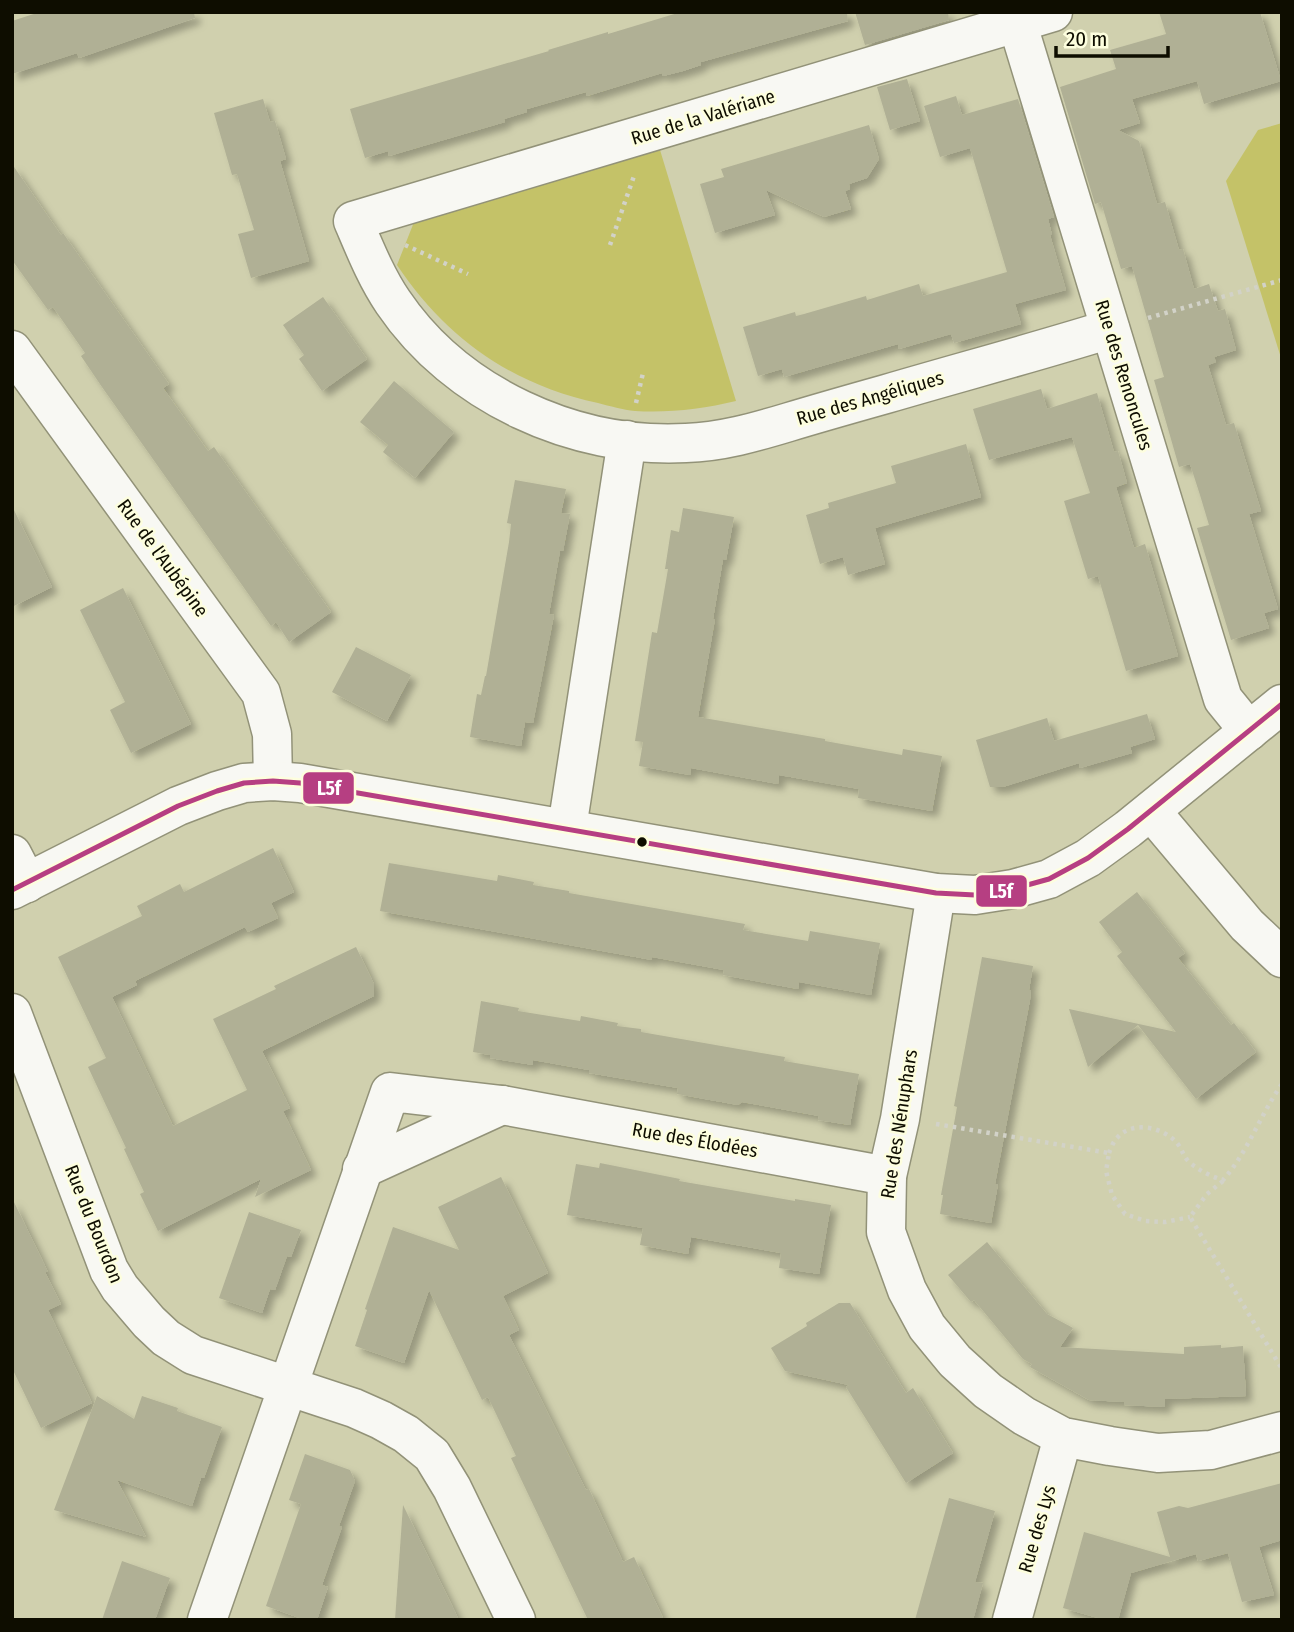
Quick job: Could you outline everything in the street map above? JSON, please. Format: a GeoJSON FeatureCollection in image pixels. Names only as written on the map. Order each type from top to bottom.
{"type":"FeatureCollection","features":[{"type":"Feature","properties":{"kind":"street","name":"Rue de la Valériane"},"geometry":{"type":"LineString","coordinates":[[354,221],[1028,16]]}},
{"type":"Feature","properties":{"kind":"street","name":"Rue des Renoncules"},"geometry":{"type":"LineString","coordinates":[[1028,16],[1110,328],[1223,699],[1249,731]]}},
{"type":"Feature","properties":{"kind":"street","name":"Rue des Angéliques"},"geometry":{"type":"LineString","coordinates":[[354,221],[376,274],[393,303],[455,369],[500,399],[550,421],[602,436],[627,440],[688,443],[753,432],[1110,328]]}},
{"type":"Feature","properties":{"kind":"street","name":"Rue de l'Aubépine"},"geometry":{"type":"LineString","coordinates":[[12,350],[261,693],[272,734],[274,781]]}},
{"type":"Feature","properties":{"kind":"street"},"geometry":{"type":"LineString","coordinates":[[567,828],[627,440]]}},
{"type":"Feature","properties":{"kind":"street"},"geometry":{"type":"LineString","coordinates":[[17,875],[217,791],[244,783],[274,781],[300,783],[567,828],[936,893],[975,895],[1013,890],[1049,879],[1088,858],[1151,811],[1282,704]]}},
{"type":"Feature","properties":{"kind":"street"},"geometry":{"type":"LineString","coordinates":[[1151,811],[1247,925],[1282,958]]}},
{"type":"Feature","properties":{"kind":"street","name":"Rue des Nénuphars"},"geometry":{"type":"LineString","coordinates":[[936,893],[900,1119],[887,1176],[886,1232],[906,1290],[928,1327],[955,1361],[988,1391],[1024,1416],[1063,1437],[1158,1453],[1211,1450],[1282,1431]]}},
{"type":"Feature","properties":{"kind":"street","name":"Rue du Bourdon"},"geometry":{"type":"LineString","coordinates":[[12,1013],[106,1262],[120,1288],[166,1338],[193,1355],[354,1408],[407,1434],[432,1455],[452,1488],[516,1620]]}},
{"type":"Feature","properties":{"kind":"street","name":"Rue des Élodées"},"geometry":{"type":"LineString","coordinates":[[286,1387],[390,1091],[502,1105],[887,1176]]}},
{"type":"Feature","properties":{"kind":"street"},"geometry":{"type":"LineString","coordinates":[[362,1169],[502,1105]]}},
{"type":"Feature","properties":{"kind":"street"},"geometry":{"type":"LineString","coordinates":[[207,1620],[286,1387]]}},
{"type":"Feature","properties":{"kind":"street","name":"Rue des Lys"},"geometry":{"type":"LineString","coordinates":[[1012,1620],[1063,1437]]}},
{"type":"Feature","properties":{"kind":"path"},"geometry":{"type":"LineString","coordinates":[[610,245],[646,134]]}},
{"type":"Feature","properties":{"kind":"path"},"geometry":{"type":"LineString","coordinates":[[354,221],[468,274]]}},
{"type":"Feature","properties":{"kind":"path"},"geometry":{"type":"LineString","coordinates":[[1110,328],[1282,280]]}},
{"type":"Feature","properties":{"kind":"path"},"geometry":{"type":"LineString","coordinates":[[1223,1180],[1205,1174],[1186,1159],[1176,1142],[1147,1126],[1130,1129],[1117,1137],[1109,1153],[1106,1171],[1112,1195],[1125,1214],[1145,1221],[1165,1222],[1190,1217],[1207,1194],[1223,1180],[1235,1167],[1282,1084]]}},
{"type":"Feature","properties":{"kind":"path"},"geometry":{"type":"LineString","coordinates":[[900,1119],[1109,1153]]}},
{"type":"Feature","properties":{"kind":"path"},"geometry":{"type":"LineString","coordinates":[[1190,1217],[1282,1369]]}},
{"type":"Feature","properties":{"kind":"shaded area"},"geometry":{"type":"Polygon","coordinates":[[[1282,123],[1282,361],[1226,181],[1258,130],[1282,123]]]}},
{"type":"Feature","properties":{"kind":"shaded area"},"geometry":{"type":"Polygon","coordinates":[[[657,140],[736,401],[686,410],[635,411],[567,395],[537,384],[484,355],[459,336],[416,291],[397,265],[418,212],[657,140]]]}},
{"type":"Feature","properties":{"kind":"building"},"geometry":{"type":"Polygon","coordinates":[[[40,12],[194,12],[195,18],[79,58],[77,53],[12,74],[12,21],[40,12]]]}},
{"type":"Feature","properties":{"kind":"building"},"geometry":{"type":"Polygon","coordinates":[[[681,12],[847,12],[848,21],[701,62],[701,65],[683,71],[663,76],[662,73],[587,96],[586,92],[527,109],[527,112],[504,119],[505,122],[389,156],[388,151],[365,158],[350,109],[681,12]]]}},
{"type":"Feature","properties":{"kind":"building"},"geometry":{"type":"Polygon","coordinates":[[[855,12],[948,12],[949,20],[865,45],[855,12]]]}},
{"type":"Feature","properties":{"kind":"building"},"geometry":{"type":"Polygon","coordinates":[[[1159,12],[1260,12],[1281,81],[1204,104],[1197,81],[1132,99],[1140,123],[1118,130],[1139,141],[1157,204],[1165,202],[1179,250],[1183,249],[1194,289],[1209,284],[1218,311],[1225,309],[1236,350],[1214,357],[1216,362],[1208,365],[1226,425],[1234,423],[1261,511],[1249,514],[1278,609],[1264,613],[1269,628],[1231,640],[1197,528],[1209,525],[1190,464],[1179,467],[1154,380],[1164,377],[1132,266],[1121,269],[1101,202],[1095,204],[1060,87],[1116,69],[1110,50],[1166,34],[1159,12]]]}},
{"type":"Feature","properties":{"kind":"building"},"geometry":{"type":"Polygon","coordinates":[[[907,79],[920,121],[890,130],[877,87],[907,79]]]}},
{"type":"Feature","properties":{"kind":"building"},"geometry":{"type":"Polygon","coordinates":[[[956,96],[962,115],[1018,99],[1054,217],[1048,219],[1050,235],[1066,290],[1015,304],[1021,324],[954,343],[951,334],[899,349],[898,344],[784,377],[782,369],[758,376],[743,327],[795,312],[796,316],[804,314],[866,296],[867,300],[919,284],[923,296],[1007,272],[970,148],[940,157],[924,106],[956,96]]]}},
{"type":"Feature","properties":{"kind":"building"},"geometry":{"type":"Polygon","coordinates":[[[263,99],[270,122],[275,121],[286,159],[280,161],[309,261],[251,278],[238,234],[254,230],[237,174],[232,175],[214,113],[263,99]]]}},
{"type":"Feature","properties":{"kind":"building"},"geometry":{"type":"Polygon","coordinates":[[[869,125],[879,159],[867,178],[849,184],[850,189],[845,191],[851,209],[824,217],[766,190],[775,215],[715,233],[700,184],[724,177],[721,169],[869,125]]]}},
{"type":"Feature","properties":{"kind":"building"},"geometry":{"type":"Polygon","coordinates":[[[12,164],[169,384],[163,388],[208,451],[214,447],[331,612],[289,642],[276,622],[271,626],[102,387],[81,356],[85,353],[53,307],[48,310],[12,260],[12,164]]]}},
{"type":"Feature","properties":{"kind":"building"},"geometry":{"type":"Polygon","coordinates":[[[323,297],[367,359],[322,391],[299,359],[304,355],[283,325],[323,297]]]}},
{"type":"Feature","properties":{"kind":"building"},"geometry":{"type":"Polygon","coordinates":[[[394,381],[454,432],[415,478],[383,452],[388,445],[360,422],[394,381]]]}},
{"type":"Feature","properties":{"kind":"building"},"geometry":{"type":"Polygon","coordinates":[[[1041,389],[1047,409],[1097,393],[1114,452],[1118,451],[1127,483],[1116,487],[1134,548],[1145,544],[1178,656],[1126,671],[1098,576],[1088,579],[1064,501],[1090,493],[1072,437],[989,460],[973,409],[1041,389]]]}},
{"type":"Feature","properties":{"kind":"building"},"geometry":{"type":"Polygon","coordinates":[[[966,444],[981,497],[875,528],[885,564],[848,575],[843,557],[820,564],[806,515],[829,508],[828,503],[896,483],[891,466],[966,444]]]}},
{"type":"Feature","properties":{"kind":"building"},"geometry":{"type":"Polygon","coordinates":[[[515,480],[566,489],[561,513],[570,514],[563,551],[560,551],[549,614],[554,615],[533,723],[525,722],[521,746],[470,737],[477,694],[481,695],[486,676],[509,542],[511,524],[507,523],[515,480]]]}},
{"type":"Feature","properties":{"kind":"building"},"geometry":{"type":"Polygon","coordinates":[[[12,506],[52,587],[12,607],[12,506]]]}},
{"type":"Feature","properties":{"kind":"building"},"geometry":{"type":"Polygon","coordinates":[[[683,508],[734,517],[726,560],[723,559],[698,717],[902,755],[903,749],[942,756],[932,811],[858,798],[859,789],[779,775],[778,784],[691,768],[690,775],[639,766],[643,742],[635,741],[652,632],[657,633],[668,569],[665,569],[671,530],[679,532],[683,508]]]}},
{"type":"Feature","properties":{"kind":"building"},"geometry":{"type":"Polygon","coordinates":[[[123,588],[191,724],[131,753],[110,710],[125,702],[80,610],[123,588]]]}},
{"type":"Feature","properties":{"kind":"building"},"geometry":{"type":"Polygon","coordinates":[[[356,647],[411,675],[387,721],[332,692],[356,647]]]}},
{"type":"Feature","properties":{"kind":"building"},"geometry":{"type":"Polygon","coordinates":[[[1147,714],[1155,739],[1130,747],[1132,753],[1080,768],[1079,763],[1003,787],[990,787],[976,740],[1047,718],[1054,741],[1147,714]]]}},
{"type":"Feature","properties":{"kind":"building"},"geometry":{"type":"Polygon","coordinates":[[[273,848],[294,892],[271,903],[278,918],[248,932],[245,927],[135,981],[137,985],[112,997],[173,1126],[247,1090],[213,1019],[356,947],[374,984],[374,996],[262,1051],[290,1108],[283,1111],[311,1170],[255,1197],[261,1179],[158,1231],[140,1194],[144,1192],[124,1149],[126,1148],[88,1067],[106,1058],[58,957],[142,916],[137,906],[180,884],[184,892],[273,848]]]}},
{"type":"Feature","properties":{"kind":"building"},"geometry":{"type":"Polygon","coordinates":[[[389,863],[497,881],[498,875],[569,893],[745,924],[743,930],[808,941],[810,931],[880,943],[871,995],[799,982],[798,989],[723,975],[724,970],[652,957],[652,960],[380,911],[389,863]]]}},
{"type":"Feature","properties":{"kind":"building"},"geometry":{"type":"Polygon","coordinates":[[[1137,892],[1185,953],[1178,958],[1256,1052],[1196,1099],[1138,1025],[1088,1067],[1069,1009],[1176,1032],[1117,956],[1122,952],[1099,922],[1137,892]]]}},
{"type":"Feature","properties":{"kind":"building"},"geometry":{"type":"Polygon","coordinates":[[[982,957],[1033,966],[1030,1000],[995,1184],[998,1184],[991,1223],[940,1214],[957,1107],[954,1106],[982,957]]]}},
{"type":"Feature","properties":{"kind":"building"},"geometry":{"type":"Polygon","coordinates":[[[481,1001],[519,1008],[518,1011],[580,1021],[581,1016],[618,1023],[617,1026],[641,1029],[641,1032],[785,1057],[784,1061],[859,1074],[850,1125],[818,1120],[819,1116],[742,1102],[738,1105],[677,1094],[678,1088],[589,1073],[589,1070],[533,1060],[533,1065],[490,1058],[490,1055],[473,1052],[481,1001]]]}},
{"type":"Feature","properties":{"kind":"building"},"geometry":{"type":"Polygon","coordinates":[[[600,1163],[680,1179],[679,1181],[831,1205],[819,1274],[779,1268],[781,1253],[691,1237],[688,1254],[640,1245],[643,1228],[567,1215],[576,1164],[599,1168],[600,1163]]]}},
{"type":"Feature","properties":{"kind":"building"},"geometry":{"type":"Polygon","coordinates":[[[501,1177],[548,1273],[503,1296],[519,1330],[509,1335],[586,1490],[589,1489],[623,1562],[634,1557],[664,1620],[588,1620],[511,1458],[516,1456],[488,1397],[482,1400],[429,1290],[404,1363],[355,1346],[393,1227],[459,1250],[438,1207],[501,1177]]]}},
{"type":"Feature","properties":{"kind":"building"},"geometry":{"type":"Polygon","coordinates":[[[12,1198],[61,1304],[48,1310],[92,1403],[41,1428],[12,1368],[12,1198]]]}},
{"type":"Feature","properties":{"kind":"building"},"geometry":{"type":"Polygon","coordinates":[[[249,1212],[301,1230],[291,1257],[287,1256],[275,1290],[270,1289],[262,1313],[219,1298],[249,1212]]]}},
{"type":"Feature","properties":{"kind":"building"},"geometry":{"type":"Polygon","coordinates":[[[987,1242],[1047,1314],[1073,1328],[1060,1347],[1184,1354],[1184,1347],[1243,1346],[1246,1396],[1165,1399],[1165,1407],[1124,1405],[1124,1402],[1089,1400],[1030,1367],[1032,1364],[1023,1359],[974,1300],[971,1302],[948,1275],[987,1242]]]}},
{"type":"Feature","properties":{"kind":"building"},"geometry":{"type":"Polygon","coordinates":[[[839,1303],[850,1303],[906,1393],[913,1388],[953,1453],[906,1483],[846,1387],[849,1385],[785,1371],[771,1348],[839,1303]]]}},
{"type":"Feature","properties":{"kind":"building"},"geometry":{"type":"Polygon","coordinates":[[[97,1396],[134,1419],[142,1396],[222,1427],[192,1506],[117,1480],[146,1537],[54,1510],[97,1396]]]}},
{"type":"Feature","properties":{"kind":"building"},"geometry":{"type":"Polygon","coordinates":[[[305,1454],[350,1470],[355,1481],[322,1585],[328,1587],[317,1620],[305,1620],[266,1606],[301,1504],[289,1500],[305,1454]]]}},
{"type":"Feature","properties":{"kind":"building"},"geometry":{"type":"Polygon","coordinates":[[[1282,1483],[1282,1540],[1259,1547],[1274,1595],[1242,1602],[1228,1553],[1198,1561],[1196,1554],[1131,1573],[1118,1620],[1105,1620],[1063,1608],[1084,1532],[1170,1557],[1157,1512],[1179,1506],[1188,1508],[1282,1483]]]}},
{"type":"Feature","properties":{"kind":"building"},"geometry":{"type":"Polygon","coordinates":[[[949,1498],[995,1511],[975,1582],[983,1583],[973,1620],[915,1620],[949,1498]]]}},
{"type":"Feature","properties":{"kind":"building"},"geometry":{"type":"Polygon","coordinates":[[[403,1505],[459,1620],[395,1620],[403,1505]]]}},
{"type":"Feature","properties":{"kind":"building"},"geometry":{"type":"Polygon","coordinates":[[[122,1561],[170,1578],[155,1620],[102,1620],[122,1561]]]}},
{"type":"Feature","properties":{"kind":"transit line","name":"L5f"},"geometry":{"type":"LineString","coordinates":[[12,890],[178,806],[244,783],[273,781],[300,783],[936,893],[975,895],[1013,889],[1049,879],[1088,858],[1128,829],[1282,704]]}}]}
